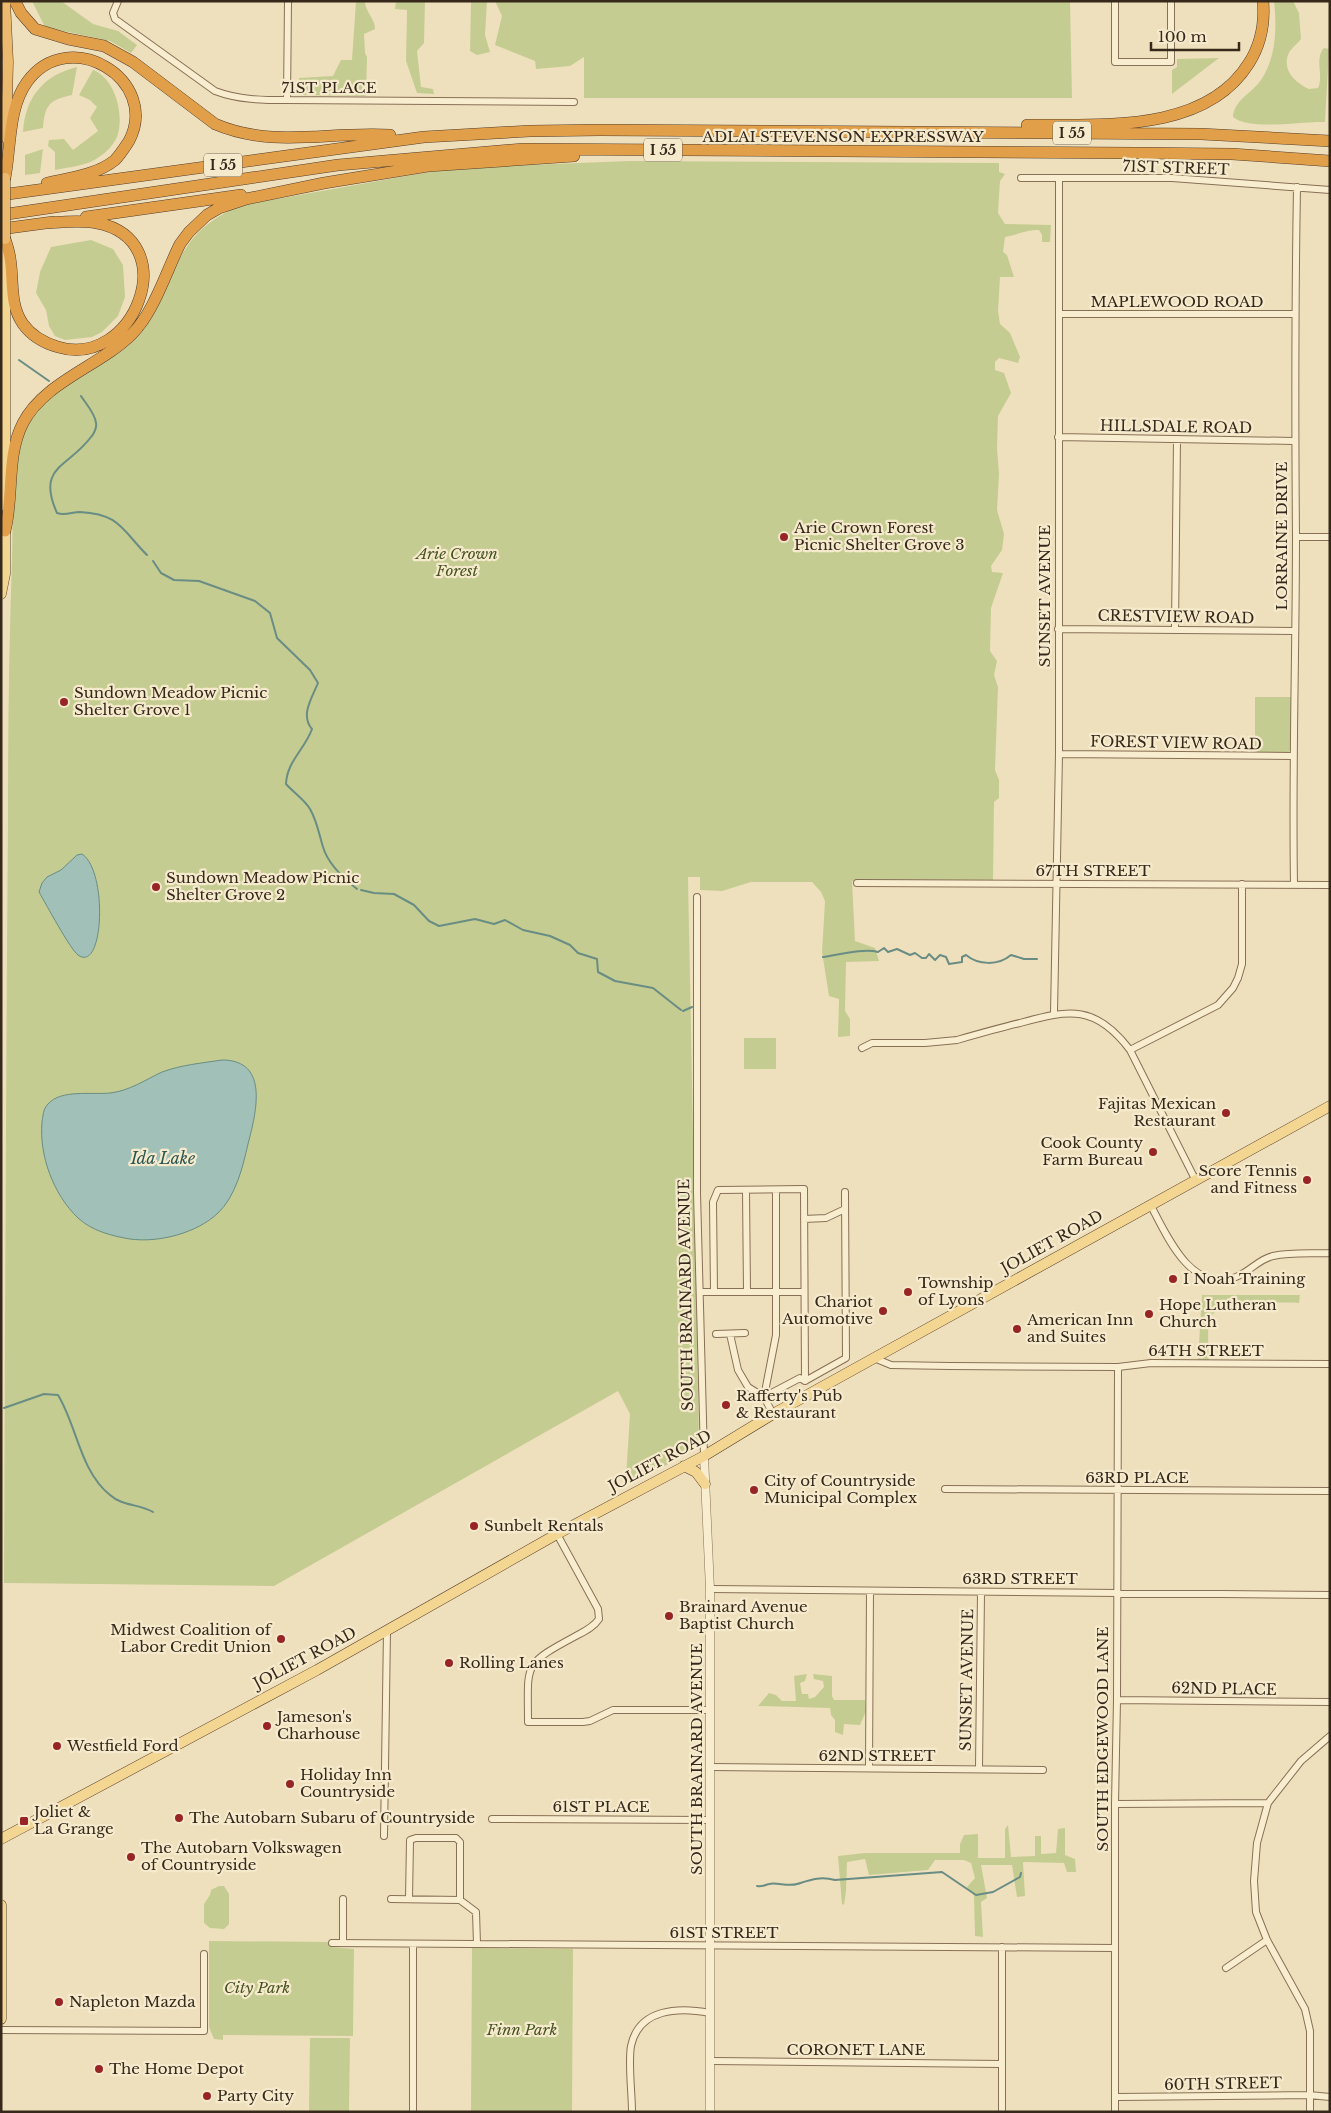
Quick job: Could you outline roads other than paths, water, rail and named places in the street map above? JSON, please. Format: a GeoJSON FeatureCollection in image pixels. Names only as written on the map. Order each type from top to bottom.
{"type":"FeatureCollection","features":[{"type":"Feature","properties":{"kind":"highway"},"geometry":{"type":"LineString","coordinates":[[5,1],[8,62],[8,154]]}},
{"type":"Feature","properties":{"kind":"highway"},"geometry":{"type":"LineString","coordinates":[[15,1],[20,12],[35,29],[68,39],[104,46],[133,62],[215,124],[230,130],[270,138],[385,135],[424,137]]}},
{"type":"Feature","properties":{"kind":"highway"},"geometry":{"type":"LineString","coordinates":[[935,132],[975,126],[1130,123],[1162,119],[1180,113],[1217,96],[1243,72],[1258,46],[1263,29],[1263,1]]}},
{"type":"Feature","properties":{"kind":"highway"},"geometry":{"type":"LineString","coordinates":[[22,193],[47,183],[103,168],[116,159],[133,133],[134,106],[124,81],[104,65],[91,59],[77,57],[62,58],[36,72],[27,82],[20,94],[12,120],[5,178],[3,234],[15,308],[23,324],[41,340],[58,347],[76,350],[101,343],[120,330],[136,310],[142,294],[143,266],[134,245],[122,233],[102,224],[84,221],[47,223]]}},
{"type":"Feature","properties":{"kind":"highway","name":"ADLAI STEVENSON EXPRESSWAY"},"geometry":{"type":"LineString","coordinates":[[1,195],[424,137],[600,130],[1201,134],[1330,141]]}},
{"type":"Feature","properties":{"kind":"highway","name":"ADLAI STEVENSON EXPRESSWAY"},"geometry":{"type":"LineString","coordinates":[[1,215],[338,165],[523,149],[1232,154],[1330,161]]}},
{"type":"Feature","properties":{"kind":"highway"},"geometry":{"type":"LineString","coordinates":[[3,234],[47,223],[428,166],[571,156],[596,150]]}},
{"type":"Feature","properties":{"kind":"highway"},"geometry":{"type":"LineString","coordinates":[[5,531],[10,514],[13,450],[28,413],[44,396],[122,343],[140,326],[174,256],[188,232],[207,216],[232,204],[324,183]]}},
{"type":"Feature","properties":{"kind":"main road"},"geometry":{"type":"LineString","coordinates":[[1,594],[5,574],[7,258]]}},
{"type":"Feature","properties":{"kind":"main road","name":"JOLIET ROAD"},"geometry":{"type":"LineString","coordinates":[[1,1839],[387,1630],[557,1534],[704,1456],[773,1414],[1330,1106]]}},
{"type":"Feature","properties":{"kind":"main road"},"geometry":{"type":"LineString","coordinates":[[684,1466],[696,1472],[705,1484]]}},
{"type":"Feature","properties":{"kind":"main road"},"geometry":{"type":"LineString","coordinates":[[1,1905],[1,2019]]}},
{"type":"Feature","properties":{"kind":"street","name":"71ST PLACE"},"geometry":{"type":"LineString","coordinates":[[118,1],[113,12],[115,19],[215,91],[230,97],[249,100],[574,102]]}},
{"type":"Feature","properties":{"kind":"street"},"geometry":{"type":"LineString","coordinates":[[287,100],[288,1]]}},
{"type":"Feature","properties":{"kind":"street"},"geometry":{"type":"LineString","coordinates":[[1115,1],[1115,62],[1171,62],[1171,1]]}},
{"type":"Feature","properties":{"kind":"street","name":"71ST STREET"},"geometry":{"type":"LineString","coordinates":[[1021,178],[1172,178],[1330,190]]}},
{"type":"Feature","properties":{"kind":"street","name":"SUNSET AVENUE"},"geometry":{"type":"LineString","coordinates":[[1054,1013],[1059,754],[1059,179]]}},
{"type":"Feature","properties":{"kind":"street","name":"LORRAINE DRIVE"},"geometry":{"type":"LineString","coordinates":[[1294,884],[1292,756],[1296,537],[1294,314],[1297,187]]}},
{"type":"Feature","properties":{"kind":"street","name":"MAPLEWOOD ROAD"},"geometry":{"type":"LineString","coordinates":[[1059,314],[1294,314]]}},
{"type":"Feature","properties":{"kind":"street","name":"HILLSDALE ROAD"},"geometry":{"type":"LineString","coordinates":[[1058,437],[1294,441]]}},
{"type":"Feature","properties":{"kind":"street"},"geometry":{"type":"LineString","coordinates":[[1175,630],[1177,439]]}},
{"type":"Feature","properties":{"kind":"street"},"geometry":{"type":"LineString","coordinates":[[1296,537],[1330,537]]}},
{"type":"Feature","properties":{"kind":"street","name":"CRESTVIEW ROAD"},"geometry":{"type":"LineString","coordinates":[[1058,629],[1294,631]]}},
{"type":"Feature","properties":{"kind":"street","name":"FOREST VIEW ROAD"},"geometry":{"type":"LineString","coordinates":[[1059,754],[1292,756]]}},
{"type":"Feature","properties":{"kind":"street","name":"67TH STREET"},"geometry":{"type":"LineString","coordinates":[[857,883],[1330,885]]}},
{"type":"Feature","properties":{"kind":"street"},"geometry":{"type":"LineString","coordinates":[[1130,1050],[1218,1005],[1232,988],[1238,978],[1242,964],[1242,884]]}},
{"type":"Feature","properties":{"kind":"street","name":"SOUTH BRAINARD AVENUE"},"geometry":{"type":"LineString","coordinates":[[697,897],[697,1193],[704,1456],[710,1589],[710,2112]]}},
{"type":"Feature","properties":{"kind":"street"},"geometry":{"type":"LineString","coordinates":[[862,1048],[872,1043],[933,1043],[956,1040],[1054,1013],[1081,1014],[1105,1024],[1117,1033],[1130,1050],[1195,1179]]}},
{"type":"Feature","properties":{"kind":"street"},"geometry":{"type":"LineString","coordinates":[[714,1292],[713,1202],[718,1190],[804,1190],[804,1380]]}},
{"type":"Feature","properties":{"kind":"street"},"geometry":{"type":"LineString","coordinates":[[746,1190],[746,1292]]}},
{"type":"Feature","properties":{"kind":"street"},"geometry":{"type":"LineString","coordinates":[[764,1397],[776,1335],[776,1190]]}},
{"type":"Feature","properties":{"kind":"street"},"geometry":{"type":"LineString","coordinates":[[764,1397],[800,1378],[804,1380],[846,1358],[845,1192]]}},
{"type":"Feature","properties":{"kind":"street"},"geometry":{"type":"LineString","coordinates":[[1150,1204],[1167,1235],[1184,1259],[1191,1268],[1206,1278],[1223,1281],[1234,1278],[1272,1256],[1330,1253]]}},
{"type":"Feature","properties":{"kind":"street"},"geometry":{"type":"LineString","coordinates":[[804,1218],[826,1218],[845,1209]]}},
{"type":"Feature","properties":{"kind":"street"},"geometry":{"type":"LineString","coordinates":[[700,1292],[804,1292]]}},
{"type":"Feature","properties":{"kind":"street"},"geometry":{"type":"LineString","coordinates":[[716,1334],[745,1333]]}},
{"type":"Feature","properties":{"kind":"street"},"geometry":{"type":"LineString","coordinates":[[730,1334],[738,1370],[748,1387],[764,1397],[773,1414]]}},
{"type":"Feature","properties":{"kind":"street","name":"64TH STREET"},"geometry":{"type":"LineString","coordinates":[[874,1358],[891,1365],[1118,1367],[1151,1363],[1330,1364]]}},
{"type":"Feature","properties":{"kind":"street","name":"SOUTH EDGEWOOD LANE"},"geometry":{"type":"LineString","coordinates":[[1116,2112],[1115,1804],[1118,1700],[1116,1491],[1118,1367]]}},
{"type":"Feature","properties":{"kind":"street","name":"63RD PLACE"},"geometry":{"type":"LineString","coordinates":[[945,1489],[1330,1491]]}},
{"type":"Feature","properties":{"kind":"street"},"geometry":{"type":"LineString","coordinates":[[557,1534],[598,1609],[599,1619],[592,1627],[544,1654],[532,1665],[528,1682],[528,1722],[583,1722],[613,1710],[710,1710]]}},
{"type":"Feature","properties":{"kind":"street","name":"63RD STREET"},"geometry":{"type":"LineString","coordinates":[[710,1589],[1330,1595]]}},
{"type":"Feature","properties":{"kind":"street"},"geometry":{"type":"LineString","coordinates":[[869,1768],[870,1591]]}},
{"type":"Feature","properties":{"kind":"street","name":"SUNSET AVENUE"},"geometry":{"type":"LineString","coordinates":[[979,1768],[980,1592]]}},
{"type":"Feature","properties":{"kind":"street"},"geometry":{"type":"LineString","coordinates":[[384,1836],[387,1630]]}},
{"type":"Feature","properties":{"kind":"street","name":"62ND PLACE"},"geometry":{"type":"LineString","coordinates":[[1118,1700],[1330,1702]]}},
{"type":"Feature","properties":{"kind":"street"},"geometry":{"type":"LineString","coordinates":[[1310,2112],[1310,2031],[1306,2009],[1267,1940],[1256,1912],[1254,1881],[1257,1843],[1268,1803],[1301,1761],[1330,1736]]}},
{"type":"Feature","properties":{"kind":"street","name":"62ND STREET"},"geometry":{"type":"LineString","coordinates":[[710,1767],[1043,1770]]}},
{"type":"Feature","properties":{"kind":"street"},"geometry":{"type":"LineString","coordinates":[[1115,1804],[1268,1803]]}},
{"type":"Feature","properties":{"kind":"street","name":"61ST PLACE"},"geometry":{"type":"LineString","coordinates":[[492,1819],[710,1820]]}},
{"type":"Feature","properties":{"kind":"street"},"geometry":{"type":"LineString","coordinates":[[409,1899],[410,1840],[416,1838],[456,1838],[460,1842],[460,1900]]}},
{"type":"Feature","properties":{"kind":"street"},"geometry":{"type":"LineString","coordinates":[[343,1899],[343,1943]]}},
{"type":"Feature","properties":{"kind":"street"},"geometry":{"type":"LineString","coordinates":[[391,1899],[460,1900],[476,1912],[477,1944]]}},
{"type":"Feature","properties":{"kind":"street"},"geometry":{"type":"LineString","coordinates":[[1226,1968],[1267,1940]]}},
{"type":"Feature","properties":{"kind":"street","name":"61ST STREET"},"geometry":{"type":"LineString","coordinates":[[332,1943],[1115,1948]]}},
{"type":"Feature","properties":{"kind":"street"},"geometry":{"type":"LineString","coordinates":[[413,1944],[413,2112]]}},
{"type":"Feature","properties":{"kind":"street"},"geometry":{"type":"LineString","coordinates":[[1002,1947],[1002,2112]]}},
{"type":"Feature","properties":{"kind":"street"},"geometry":{"type":"LineString","coordinates":[[1,2030],[204,2031],[204,1954]]}},
{"type":"Feature","properties":{"kind":"street"},"geometry":{"type":"LineString","coordinates":[[632,2112],[631,2047],[637,2028],[651,2016],[668,2011],[700,2011],[710,2013]]}},
{"type":"Feature","properties":{"kind":"street","name":"CORONET LANE"},"geometry":{"type":"LineString","coordinates":[[710,2061],[1002,2064]]}},
{"type":"Feature","properties":{"kind":"street","name":"60TH STREET"},"geometry":{"type":"LineString","coordinates":[[1116,2097],[1309,2095],[1330,2097]]}},
{"type":"Feature","properties":{"kind":"water"},"geometry":{"type":"Polygon","coordinates":[[[82,854],[90,864],[96,880],[100,918],[98,936],[93,950],[87,957],[78,955],[74,951],[39,892],[42,883],[47,877],[61,870],[77,855],[82,854]]]}},
{"type":"Feature","properties":{"kind":"water","name":"Ida Lake"},"geometry":{"type":"Polygon","coordinates":[[[222,1060],[237,1062],[247,1069],[253,1078],[256,1090],[256,1104],[244,1162],[238,1180],[230,1198],[218,1213],[189,1231],[165,1238],[141,1240],[96,1230],[78,1218],[61,1198],[45,1161],[42,1122],[46,1106],[61,1096],[117,1092],[130,1088],[162,1072],[192,1064],[222,1060]]]}},
{"type":"Feature","properties":{"kind":"waterway"},"geometry":{"type":"LineString","coordinates":[[19,360],[49,381]]}},
{"type":"Feature","properties":{"kind":"waterway"},"geometry":{"type":"LineString","coordinates":[[81,396],[94,416],[96,426],[91,437],[52,476],[50,486],[51,498],[57,513],[80,512],[104,516],[119,525],[147,555]]}},
{"type":"Feature","properties":{"kind":"waterway"},"geometry":{"type":"LineString","coordinates":[[153,561],[161,573],[174,580],[199,581],[255,601],[270,613],[277,638],[310,670],[318,683],[307,712],[307,718],[312,729],[293,762],[286,784],[310,809],[325,853],[332,865],[357,889]]}},
{"type":"Feature","properties":{"kind":"waterway"},"geometry":{"type":"LineString","coordinates":[[361,890],[394,894],[414,905],[429,921],[439,926],[475,919],[494,924],[505,920],[523,930],[550,936],[570,945],[578,953],[597,959],[598,972],[615,981],[653,988],[681,1010]]}},
{"type":"Feature","properties":{"kind":"waterway"},"geometry":{"type":"LineString","coordinates":[[823,957],[858,951],[878,952],[884,948],[888,952],[897,949],[910,955],[915,953],[922,958],[926,958],[929,954],[935,960],[940,955],[946,957],[949,964],[962,962],[962,957],[966,955],[976,961],[988,963],[1006,959],[1011,955],[1024,959],[1037,959]]}},
{"type":"Feature","properties":{"kind":"waterway"},"geometry":{"type":"LineString","coordinates":[[683,1011],[692,1007]]}},
{"type":"Feature","properties":{"kind":"waterway"},"geometry":{"type":"LineString","coordinates":[[4,1408],[44,1394],[58,1395],[70,1420],[85,1461],[100,1485],[115,1499],[153,1512]]}},
{"type":"Feature","properties":{"kind":"waterway"},"geometry":{"type":"LineString","coordinates":[[757,1886],[772,1884],[794,1885],[820,1878],[835,1880],[942,1872],[976,1895],[993,1892],[1020,1877],[1021,1873]]}},
{"type":"Feature","properties":{"kind":"place","name":"Arie Crown Forest Picnic Shelter Grove 3"},"geometry":{"type":"Point","coordinates":[784,537]}},
{"type":"Feature","properties":{"kind":"place","name":"Sundown Meadow Picnic Shelter Grove 1"},"geometry":{"type":"Point","coordinates":[64,702]}},
{"type":"Feature","properties":{"kind":"place","name":"Sundown Meadow Picnic Shelter Grove 2"},"geometry":{"type":"Point","coordinates":[156,887]}},
{"type":"Feature","properties":{"kind":"place","name":"Fajitas Mexican Restaurant"},"geometry":{"type":"Point","coordinates":[1226,1113]}},
{"type":"Feature","properties":{"kind":"place","name":"Cook County Farm Bureau"},"geometry":{"type":"Point","coordinates":[1153,1152]}},
{"type":"Feature","properties":{"kind":"place","name":"Score Tennis and Fitness"},"geometry":{"type":"Point","coordinates":[1307,1180]}},
{"type":"Feature","properties":{"kind":"place","name":"I Noah Training"},"geometry":{"type":"Point","coordinates":[1173,1279]}},
{"type":"Feature","properties":{"kind":"place","name":"Township of Lyons"},"geometry":{"type":"Point","coordinates":[908,1292]}},
{"type":"Feature","properties":{"kind":"place","name":"Chariot Automotive"},"geometry":{"type":"Point","coordinates":[883,1311]}},
{"type":"Feature","properties":{"kind":"place","name":"Hope Lutheran Church"},"geometry":{"type":"Point","coordinates":[1149,1314]}},
{"type":"Feature","properties":{"kind":"place","name":"American Inn and Suites"},"geometry":{"type":"Point","coordinates":[1017,1329]}},
{"type":"Feature","properties":{"kind":"place","name":"Rafferty's Pub & Restaurant"},"geometry":{"type":"Point","coordinates":[726,1405]}},
{"type":"Feature","properties":{"kind":"place","name":"City of Countryside Municipal Complex"},"geometry":{"type":"Point","coordinates":[754,1490]}},
{"type":"Feature","properties":{"kind":"place","name":"Sunbelt Rentals"},"geometry":{"type":"Point","coordinates":[474,1526]}},
{"type":"Feature","properties":{"kind":"place","name":"Brainard Avenue Baptist Church"},"geometry":{"type":"Point","coordinates":[669,1616]}},
{"type":"Feature","properties":{"kind":"place","name":"Midwest Coalition of Labor Credit Union"},"geometry":{"type":"Point","coordinates":[281,1639]}},
{"type":"Feature","properties":{"kind":"place","name":"Rolling Lanes"},"geometry":{"type":"Point","coordinates":[449,1663]}},
{"type":"Feature","properties":{"kind":"place","name":"Jameson's Charhouse"},"geometry":{"type":"Point","coordinates":[267,1726]}},
{"type":"Feature","properties":{"kind":"place","name":"Westfield Ford"},"geometry":{"type":"Point","coordinates":[57,1746]}},
{"type":"Feature","properties":{"kind":"place","name":"Holiday Inn Countryside"},"geometry":{"type":"Point","coordinates":[290,1784]}},
{"type":"Feature","properties":{"kind":"place","name":"The Autobarn Subaru of Countryside"},"geometry":{"type":"Point","coordinates":[179,1818]}},
{"type":"Feature","properties":{"kind":"place","name":"Joliet & La Grange"},"geometry":{"type":"Point","coordinates":[24,1821]}},
{"type":"Feature","properties":{"kind":"place","name":"The Autobarn Volkswagen of Countryside"},"geometry":{"type":"Point","coordinates":[131,1857]}},
{"type":"Feature","properties":{"kind":"place","name":"Napleton Mazda"},"geometry":{"type":"Point","coordinates":[59,2002]}},
{"type":"Feature","properties":{"kind":"place","name":"The Home Depot"},"geometry":{"type":"Point","coordinates":[99,2069]}},
{"type":"Feature","properties":{"kind":"place","name":"Party City"},"geometry":{"type":"Point","coordinates":[207,2096]}},
{"type":"Feature","properties":{"kind":"park label","name":"Arie Crown Forest"},"geometry":{"type":"Point","coordinates":[457,562]}},
{"type":"Feature","properties":{"kind":"park label","name":"City Park"},"geometry":{"type":"Point","coordinates":[257,1988]}},
{"type":"Feature","properties":{"kind":"park label","name":"Finn Park"},"geometry":{"type":"Point","coordinates":[522,2030]}}]}
